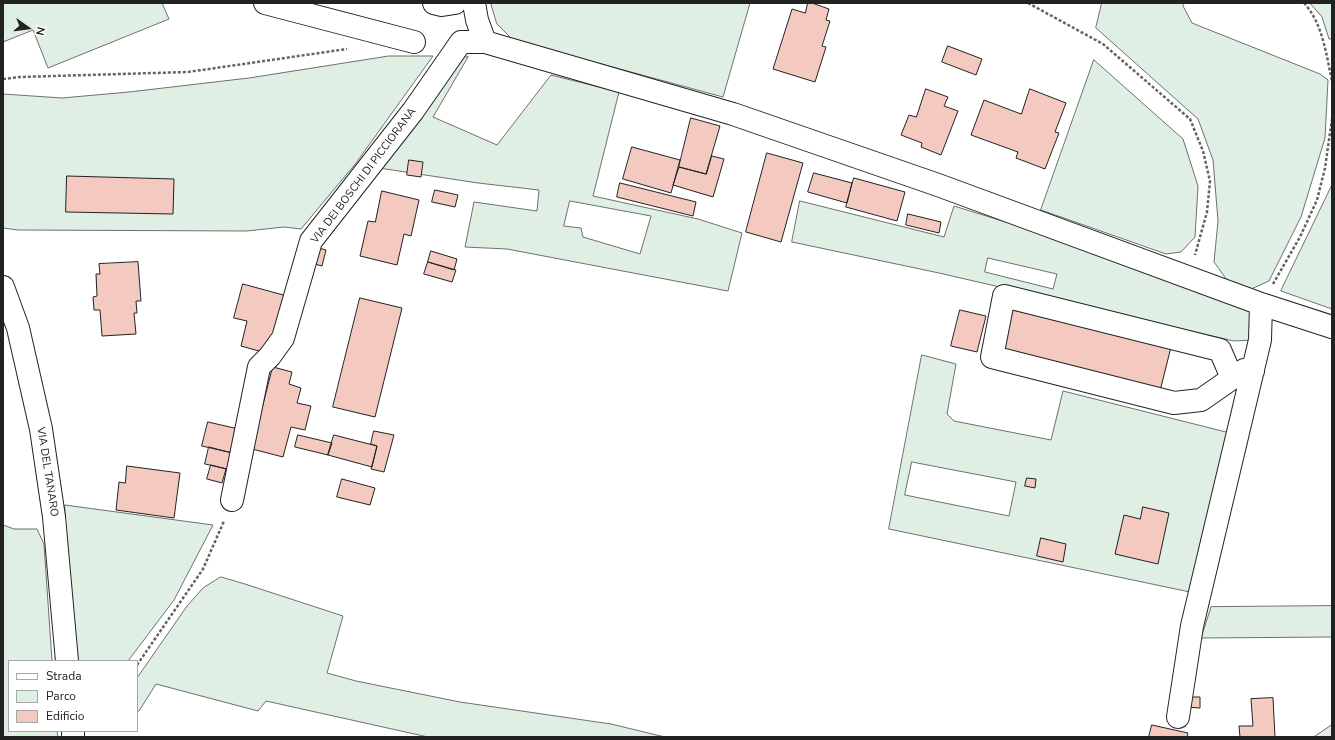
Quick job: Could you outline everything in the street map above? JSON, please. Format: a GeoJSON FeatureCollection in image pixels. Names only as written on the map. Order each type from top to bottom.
{"type":"FeatureCollection","features":[{"type":"Feature","properties":{"kind":"street"},"geometry":{"type":"LineString","coordinates":[[265,3],[414,42]]}},
{"type":"Feature","properties":{"kind":"street"},"geometry":{"type":"LineString","coordinates":[[434,3],[442,5],[455,3]]}},
{"type":"Feature","properties":{"kind":"street"},"geometry":{"type":"LineString","coordinates":[[474,3],[477,20],[485,42],[733,114],[938,185],[1261,304],[1332,327]]}},
{"type":"Feature","properties":{"kind":"street","name":"VIA DEI BOSCHI DI PICCIORANA"},"geometry":{"type":"LineString","coordinates":[[232,500],[259,367],[270,356],[283,338],[311,241],[413,111],[461,42],[485,42]]}},
{"type":"Feature","properties":{"kind":"street","name":"VIA DEL TANARO"},"geometry":{"type":"LineString","coordinates":[[3,287],[18,328],[41,429],[54,517],[67,660]]}},
{"type":"Feature","properties":{"kind":"street"},"geometry":{"type":"LineString","coordinates":[[1232,378],[1220,350],[1004,296],[992,357],[1174,403],[1201,400],[1244,370],[1253,371]]}},
{"type":"Feature","properties":{"kind":"street"},"geometry":{"type":"LineString","coordinates":[[1178,717],[1192,626],[1260,340],[1261,304]]}},
{"type":"Feature","properties":{"kind":"path"},"geometry":{"type":"LineString","coordinates":[[1028,3],[1103,44],[1190,119],[1203,151],[1210,181],[1207,212],[1189,278]]}},
{"type":"Feature","properties":{"kind":"path"},"geometry":{"type":"LineString","coordinates":[[1304,3],[1322,36],[1332,81]]}},
{"type":"Feature","properties":{"kind":"path"},"geometry":{"type":"LineString","coordinates":[[3,78],[188,72],[349,49]]}},
{"type":"Feature","properties":{"kind":"path"},"geometry":{"type":"LineString","coordinates":[[1261,304],[1300,237],[1317,200],[1325,168],[1332,119]]}},
{"type":"Feature","properties":{"kind":"path"},"geometry":{"type":"LineString","coordinates":[[138,664],[204,570],[232,500]]}},
{"type":"Feature","properties":{"kind":"green space"},"geometry":{"type":"Polygon","coordinates":[[[3,3],[162,3],[169,19],[48,68],[33,30],[3,42],[3,3]]]}},
{"type":"Feature","properties":{"kind":"green space"},"geometry":{"type":"Polygon","coordinates":[[[491,3],[750,3],[723,97],[513,40],[497,24],[491,3]]]}},
{"type":"Feature","properties":{"kind":"green space"},"geometry":{"type":"Polygon","coordinates":[[[1102,3],[1183,3],[1183,6],[1192,23],[1320,74],[1328,80],[1325,138],[1301,217],[1269,281],[1249,290],[1229,283],[1214,262],[1218,221],[1213,160],[1198,119],[1096,28],[1102,3]]]}},
{"type":"Feature","properties":{"kind":"green space"},"geometry":{"type":"Polygon","coordinates":[[[1310,3],[1332,3],[1332,39],[1329,39],[1322,17],[1310,3]]]}},
{"type":"Feature","properties":{"kind":"green space"},"geometry":{"type":"Polygon","coordinates":[[[389,56],[433,56],[356,163],[301,229],[284,227],[247,231],[18,230],[3,228],[3,94],[62,98],[129,92],[249,78],[389,56]]]}},
{"type":"Feature","properties":{"kind":"green space"},"geometry":{"type":"Polygon","coordinates":[[[468,57],[433,117],[497,145],[551,75],[619,92],[593,196],[698,219],[742,233],[728,291],[507,249],[465,247],[474,202],[537,211],[539,190],[478,183],[379,168],[453,59],[468,57]],[[570,201],[564,226],[581,228],[583,237],[640,254],[651,216],[570,201]]]}},
{"type":"Feature","properties":{"kind":"green space"},"geometry":{"type":"Polygon","coordinates":[[[1094,60],[1183,139],[1198,186],[1195,237],[1181,252],[1166,254],[1041,210],[1094,60]]]}},
{"type":"Feature","properties":{"kind":"green space"},"geometry":{"type":"Polygon","coordinates":[[[1332,185],[1332,309],[1281,291],[1332,185]]]}},
{"type":"Feature","properties":{"kind":"green space"},"geometry":{"type":"Polygon","coordinates":[[[800,201],[944,237],[954,206],[1080,245],[1250,306],[1253,340],[1234,341],[939,273],[792,242],[800,201]],[[988,258],[985,272],[1053,289],[1057,274],[988,258]]]}},
{"type":"Feature","properties":{"kind":"green space"},"geometry":{"type":"Polygon","coordinates":[[[922,355],[956,364],[947,414],[954,421],[1051,440],[1063,391],[1230,433],[1190,592],[889,529],[922,355]],[[912,462],[905,495],[1009,516],[1016,482],[912,462]]]}},
{"type":"Feature","properties":{"kind":"green space"},"geometry":{"type":"Polygon","coordinates":[[[65,505],[213,525],[174,600],[129,660],[78,660],[69,586],[65,505]]]}},
{"type":"Feature","properties":{"kind":"green space"},"geometry":{"type":"Polygon","coordinates":[[[3,525],[14,529],[37,529],[44,544],[52,660],[8,660],[8,732],[57,732],[58,737],[3,737],[3,525]]]}},
{"type":"Feature","properties":{"kind":"green space"},"geometry":{"type":"Polygon","coordinates":[[[221,577],[343,616],[327,673],[356,681],[460,702],[611,724],[665,737],[428,737],[266,701],[258,711],[156,684],[138,711],[138,677],[187,606],[203,588],[221,577]]]}},
{"type":"Feature","properties":{"kind":"green space"},"geometry":{"type":"Polygon","coordinates":[[[1332,606],[1332,637],[1201,638],[1211,607],[1332,606]]]}},
{"type":"Feature","properties":{"kind":"green space"},"geometry":{"type":"Polygon","coordinates":[[[1332,725],[1332,737],[1314,737],[1332,725]]]}},
{"type":"Feature","properties":{"kind":"building"},"geometry":{"type":"Polygon","coordinates":[[[808,3],[829,9],[826,20],[830,21],[822,46],[826,47],[815,82],[773,69],[792,9],[805,13],[808,3]]]}},
{"type":"Feature","properties":{"kind":"building"},"geometry":{"type":"Polygon","coordinates":[[[948,46],[982,59],[976,75],[942,62],[948,46]]]}},
{"type":"Feature","properties":{"kind":"building"},"geometry":{"type":"Polygon","coordinates":[[[926,89],[948,97],[944,106],[958,111],[941,155],[921,147],[922,143],[901,135],[909,115],[916,117],[926,89]]]}},
{"type":"Feature","properties":{"kind":"building"},"geometry":{"type":"Polygon","coordinates":[[[1030,89],[1066,103],[1055,132],[1059,133],[1045,169],[1016,158],[1018,152],[971,135],[984,100],[1021,114],[1030,89]]]}},
{"type":"Feature","properties":{"kind":"building"},"geometry":{"type":"Polygon","coordinates":[[[691,118],[720,126],[706,174],[679,167],[691,118]]]}},
{"type":"Feature","properties":{"kind":"building"},"geometry":{"type":"Polygon","coordinates":[[[632,147],[680,160],[671,193],[623,179],[632,147]]]}},
{"type":"Feature","properties":{"kind":"building"},"geometry":{"type":"Polygon","coordinates":[[[767,153],[803,163],[781,242],[746,232],[767,153]]]}},
{"type":"Feature","properties":{"kind":"building"},"geometry":{"type":"Polygon","coordinates":[[[712,156],[724,159],[713,197],[673,185],[679,167],[706,174],[712,156]]]}},
{"type":"Feature","properties":{"kind":"building"},"geometry":{"type":"Polygon","coordinates":[[[409,160],[423,162],[421,177],[407,175],[409,160]]]}},
{"type":"Feature","properties":{"kind":"building"},"geometry":{"type":"Polygon","coordinates":[[[814,173],[852,183],[847,203],[808,192],[814,173]]]}},
{"type":"Feature","properties":{"kind":"building"},"geometry":{"type":"Polygon","coordinates":[[[67,176],[174,179],[173,214],[66,212],[67,176]]]}},
{"type":"Feature","properties":{"kind":"building"},"geometry":{"type":"Polygon","coordinates":[[[854,178],[905,192],[897,221],[846,207],[854,178]]]}},
{"type":"Feature","properties":{"kind":"building"},"geometry":{"type":"Polygon","coordinates":[[[620,183],[696,202],[693,216],[617,197],[620,183]]]}},
{"type":"Feature","properties":{"kind":"building"},"geometry":{"type":"Polygon","coordinates":[[[435,190],[458,195],[455,207],[432,202],[435,190]]]}},
{"type":"Feature","properties":{"kind":"building"},"geometry":{"type":"Polygon","coordinates":[[[382,191],[419,200],[411,236],[404,234],[397,265],[360,256],[368,221],[375,222],[382,191]]]}},
{"type":"Feature","properties":{"kind":"building"},"geometry":{"type":"Polygon","coordinates":[[[908,214],[941,222],[939,233],[906,225],[908,214]]]}},
{"type":"Feature","properties":{"kind":"building"},"geometry":{"type":"Polygon","coordinates":[[[315,247],[326,250],[322,266],[311,263],[315,247]]]}},
{"type":"Feature","properties":{"kind":"building"},"geometry":{"type":"Polygon","coordinates":[[[431,251],[457,259],[454,270],[428,262],[431,251]]]}},
{"type":"Feature","properties":{"kind":"building"},"geometry":{"type":"Polygon","coordinates":[[[138,262],[141,301],[136,301],[137,313],[134,313],[136,334],[102,336],[100,310],[94,310],[93,297],[97,296],[96,274],[100,274],[99,264],[138,262]]]}},
{"type":"Feature","properties":{"kind":"building"},"geometry":{"type":"Polygon","coordinates":[[[428,262],[456,270],[452,282],[424,274],[428,262]]]}},
{"type":"Feature","properties":{"kind":"building"},"geometry":{"type":"Polygon","coordinates":[[[243,284],[287,296],[275,341],[266,353],[241,346],[247,321],[234,318],[243,284]]]}},
{"type":"Feature","properties":{"kind":"building"},"geometry":{"type":"Polygon","coordinates":[[[360,298],[402,308],[375,417],[333,407],[360,298]]]}},
{"type":"Feature","properties":{"kind":"building"},"geometry":{"type":"Polygon","coordinates":[[[960,310],[986,316],[977,352],[951,346],[960,310]]]}},
{"type":"Feature","properties":{"kind":"building"},"geometry":{"type":"Polygon","coordinates":[[[1013,310],[1171,347],[1158,399],[1001,362],[1013,310]]]}},
{"type":"Feature","properties":{"kind":"building"},"geometry":{"type":"Polygon","coordinates":[[[273,367],[292,372],[289,384],[301,388],[297,403],[311,406],[305,430],[291,427],[283,457],[252,449],[273,367]]]}},
{"type":"Feature","properties":{"kind":"building"},"geometry":{"type":"Polygon","coordinates":[[[208,422],[243,430],[237,454],[202,446],[208,422]]]}},
{"type":"Feature","properties":{"kind":"building"},"geometry":{"type":"Polygon","coordinates":[[[374,431],[394,435],[384,472],[371,469],[377,446],[371,444],[374,431]]]}},
{"type":"Feature","properties":{"kind":"building"},"geometry":{"type":"Polygon","coordinates":[[[298,435],[332,443],[328,455],[295,447],[298,435]]]}},
{"type":"Feature","properties":{"kind":"building"},"geometry":{"type":"Polygon","coordinates":[[[334,435],[377,446],[372,467],[328,455],[334,435]]]}},
{"type":"Feature","properties":{"kind":"building"},"geometry":{"type":"Polygon","coordinates":[[[209,447],[236,454],[232,470],[205,464],[209,447]]]}},
{"type":"Feature","properties":{"kind":"building"},"geometry":{"type":"Polygon","coordinates":[[[211,465],[226,469],[222,483],[207,479],[211,465]]]}},
{"type":"Feature","properties":{"kind":"building"},"geometry":{"type":"Polygon","coordinates":[[[127,466],[180,473],[174,518],[116,510],[119,482],[125,483],[127,466]]]}},
{"type":"Feature","properties":{"kind":"building"},"geometry":{"type":"Polygon","coordinates":[[[1027,478],[1036,479],[1035,488],[1025,486],[1027,478]]]}},
{"type":"Feature","properties":{"kind":"building"},"geometry":{"type":"Polygon","coordinates":[[[342,479],[375,488],[370,505],[337,497],[342,479]]]}},
{"type":"Feature","properties":{"kind":"building"},"geometry":{"type":"Polygon","coordinates":[[[1143,507],[1169,513],[1158,564],[1115,554],[1124,515],[1140,519],[1143,507]]]}},
{"type":"Feature","properties":{"kind":"building"},"geometry":{"type":"Polygon","coordinates":[[[1041,538],[1066,544],[1063,562],[1037,556],[1041,538]]]}},
{"type":"Feature","properties":{"kind":"building"},"geometry":{"type":"Polygon","coordinates":[[[1185,697],[1200,697],[1200,708],[1185,707],[1185,697]]]}},
{"type":"Feature","properties":{"kind":"building"},"geometry":{"type":"Polygon","coordinates":[[[1273,698],[1275,737],[1240,737],[1239,726],[1253,726],[1251,699],[1273,698]]]}},
{"type":"Feature","properties":{"kind":"building"},"geometry":{"type":"Polygon","coordinates":[[[1152,725],[1188,733],[1187,737],[1149,737],[1152,725]]]}}]}
